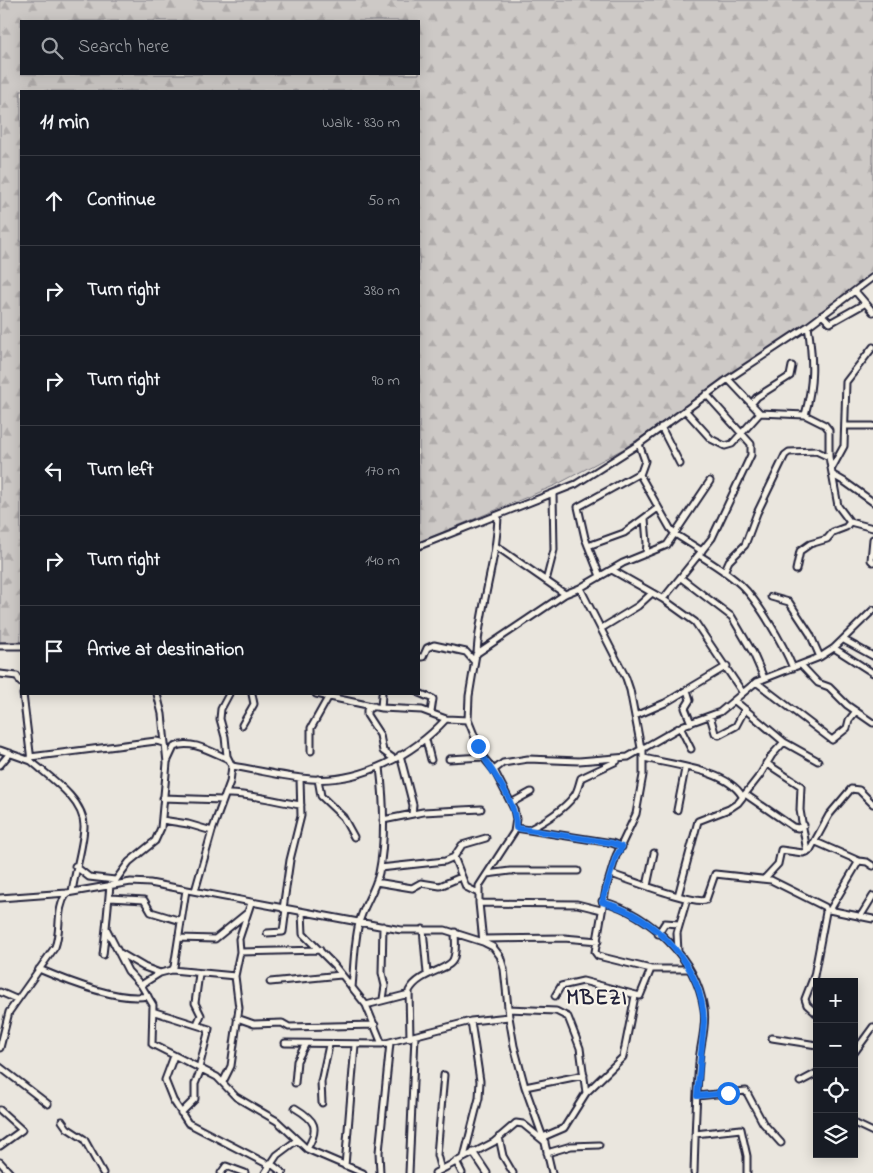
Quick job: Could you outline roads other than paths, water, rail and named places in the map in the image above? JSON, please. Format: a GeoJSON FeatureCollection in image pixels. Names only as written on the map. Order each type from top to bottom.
{"type":"FeatureCollection","features":[{"type":"Feature","properties":{"kind":"street"},"geometry":{"type":"LineString","coordinates":[[420,546],[576,484],[639,444],[728,378],[808,326],[873,277]]}},
{"type":"Feature","properties":{"kind":"street"},"geometry":{"type":"LineString","coordinates":[[855,291],[864,304],[873,312]]}},
{"type":"Feature","properties":{"kind":"street"},"geometry":{"type":"LineString","coordinates":[[822,315],[830,323],[864,304]]}},
{"type":"Feature","properties":{"kind":"street"},"geometry":{"type":"LineString","coordinates":[[805,415],[810,398],[813,366],[808,326]]}},
{"type":"Feature","properties":{"kind":"street"},"geometry":{"type":"LineString","coordinates":[[832,468],[842,453],[846,426],[846,382],[873,347]]}},
{"type":"Feature","properties":{"kind":"street"},"geometry":{"type":"LineString","coordinates":[[752,403],[757,397],[790,376],[792,366]]}},
{"type":"Feature","properties":{"kind":"street"},"geometry":{"type":"LineString","coordinates":[[728,378],[760,413],[805,415],[820,422],[829,430],[829,457],[838,506],[850,522],[873,528]]}},
{"type":"Feature","properties":{"kind":"street"},"geometry":{"type":"LineString","coordinates":[[663,599],[712,538],[751,454],[751,444],[706,394]]}},
{"type":"Feature","properties":{"kind":"street"},"geometry":{"type":"LineString","coordinates":[[685,410],[716,444],[725,446],[732,444],[760,413]]}},
{"type":"Feature","properties":{"kind":"street"},"geometry":{"type":"LineString","coordinates":[[846,426],[873,426]]}},
{"type":"Feature","properties":{"kind":"street"},"geometry":{"type":"LineString","coordinates":[[661,427],[680,464]]}},
{"type":"Feature","properties":{"kind":"street"},"geometry":{"type":"LineString","coordinates":[[600,576],[588,546],[578,507],[640,473],[644,461],[639,444]]}},
{"type":"Feature","properties":{"kind":"street"},"geometry":{"type":"LineString","coordinates":[[724,572],[729,561],[745,545],[757,513],[785,454],[816,450],[829,457]]}},
{"type":"Feature","properties":{"kind":"street"},"geometry":{"type":"LineString","coordinates":[[640,473],[658,508],[675,534],[701,553],[751,596],[773,629],[793,668]]}},
{"type":"Feature","properties":{"kind":"street"},"geometry":{"type":"LineString","coordinates":[[833,476],[845,482],[873,502]]}},
{"type":"Feature","properties":{"kind":"street"},"geometry":{"type":"LineString","coordinates":[[476,654],[565,594],[667,545],[710,481]]}},
{"type":"Feature","properties":{"kind":"street"},"geometry":{"type":"LineString","coordinates":[[546,581],[554,550],[553,494]]}},
{"type":"Feature","properties":{"kind":"street"},"geometry":{"type":"LineString","coordinates":[[588,546],[624,533],[658,508]]}},
{"type":"Feature","properties":{"kind":"street"},"geometry":{"type":"LineString","coordinates":[[498,514],[496,546],[479,622],[468,720],[483,757],[494,770],[511,803],[515,814],[516,828],[506,847],[479,886],[478,894],[483,940],[493,947],[500,956],[504,970],[508,1017],[525,1087],[545,1143],[552,1173]]}},
{"type":"Feature","properties":{"kind":"street"},"geometry":{"type":"LineString","coordinates":[[645,519],[646,554]]}},
{"type":"Feature","properties":{"kind":"street"},"geometry":{"type":"LineString","coordinates":[[796,570],[800,551],[810,544],[827,539],[833,532],[850,522]]}},
{"type":"Feature","properties":{"kind":"street"},"geometry":{"type":"LineString","coordinates":[[873,539],[871,560],[873,562]]}},
{"type":"Feature","properties":{"kind":"street"},"geometry":{"type":"LineString","coordinates":[[496,546],[565,594]]}},
{"type":"Feature","properties":{"kind":"street"},"geometry":{"type":"LineString","coordinates":[[612,570],[651,594],[663,599],[695,622],[727,666],[743,692]]}},
{"type":"Feature","properties":{"kind":"street"},"geometry":{"type":"LineString","coordinates":[[681,578],[732,617],[753,653],[764,678]]}},
{"type":"Feature","properties":{"kind":"street"},"geometry":{"type":"LineString","coordinates":[[580,588],[626,678],[644,758],[636,814],[622,847],[616,856],[610,874],[602,902],[595,952],[598,956],[651,970],[689,970]]}},
{"type":"Feature","properties":{"kind":"street"},"geometry":{"type":"LineString","coordinates":[[602,628],[638,606],[651,594]]}},
{"type":"Feature","properties":{"kind":"street"},"geometry":{"type":"LineString","coordinates":[[772,597],[789,602],[810,634],[820,657]]}},
{"type":"Feature","properties":{"kind":"street"},"geometry":{"type":"LineString","coordinates":[[528,830],[542,823],[568,802],[574,795],[582,778],[622,759],[680,727],[710,716],[735,701],[756,682],[820,657],[844,640],[856,625],[873,610]]}},
{"type":"Feature","properties":{"kind":"street"},"geometry":{"type":"LineString","coordinates":[[844,640],[873,656]]}},
{"type":"Feature","properties":{"kind":"street"},"geometry":{"type":"LineString","coordinates":[[0,646],[20,646]]}},
{"type":"Feature","properties":{"kind":"street"},"geometry":{"type":"LineString","coordinates":[[420,658],[423,657],[427,648],[434,646],[466,652],[474,661]]}},
{"type":"Feature","properties":{"kind":"street"},"geometry":{"type":"LineString","coordinates":[[834,648],[873,673]]}},
{"type":"Feature","properties":{"kind":"street"},"geometry":{"type":"LineString","coordinates":[[801,665],[818,683],[829,687],[873,723]]}},
{"type":"Feature","properties":{"kind":"street"},"geometry":{"type":"LineString","coordinates":[[635,716],[687,690],[727,666]]}},
{"type":"Feature","properties":{"kind":"street"},"geometry":{"type":"LineString","coordinates":[[0,674],[17,676],[20,681]]}},
{"type":"Feature","properties":{"kind":"street"},"geometry":{"type":"LineString","coordinates":[[756,682],[832,740],[847,728],[849,720],[856,711]]}},
{"type":"Feature","properties":{"kind":"street"},"geometry":{"type":"LineString","coordinates":[[687,690],[690,700],[685,708],[691,723]]}},
{"type":"Feature","properties":{"kind":"street"},"geometry":{"type":"LineString","coordinates":[[420,693],[433,699],[431,712]]}},
{"type":"Feature","properties":{"kind":"street"},"geometry":{"type":"LineString","coordinates":[[0,1048],[6,1017],[16,999],[39,969],[58,939],[60,906],[69,893],[84,826],[82,818],[64,790],[52,776],[30,759],[23,695]]}},
{"type":"Feature","properties":{"kind":"street"},"geometry":{"type":"LineString","coordinates":[[103,954],[113,883],[129,862],[155,841],[162,820],[167,763],[157,695]]}},
{"type":"Feature","properties":{"kind":"street"},"geometry":{"type":"LineString","coordinates":[[195,891],[212,831],[227,794],[232,766],[228,759],[220,715],[229,695]]}},
{"type":"Feature","properties":{"kind":"street"},"geometry":{"type":"LineString","coordinates":[[242,725],[254,704],[252,695]]}},
{"type":"Feature","properties":{"kind":"street"},"geometry":{"type":"LineString","coordinates":[[322,695],[381,708],[431,712],[446,719],[468,720]]}},
{"type":"Feature","properties":{"kind":"street"},"geometry":{"type":"LineString","coordinates":[[381,708],[382,695]]}},
{"type":"Feature","properties":{"kind":"street"},"geometry":{"type":"LineString","coordinates":[[311,752],[311,728],[329,696]]}},
{"type":"Feature","properties":{"kind":"street"},"geometry":{"type":"LineString","coordinates":[[735,701],[784,742],[818,761]]}},
{"type":"Feature","properties":{"kind":"street"},"geometry":{"type":"LineString","coordinates":[[374,706],[368,710],[367,715],[378,732],[383,751],[394,759]]}},
{"type":"Feature","properties":{"kind":"street"},"geometry":{"type":"LineString","coordinates":[[710,716],[715,733],[719,735],[738,724],[745,709]]}},
{"type":"Feature","properties":{"kind":"street"},"geometry":{"type":"LineString","coordinates":[[232,766],[300,778],[344,777],[380,767],[426,740],[446,719]]}},
{"type":"Feature","properties":{"kind":"street"},"geometry":{"type":"LineString","coordinates":[[680,727],[691,750]]}},
{"type":"Feature","properties":{"kind":"street"},"geometry":{"type":"LineString","coordinates":[[426,740],[431,760]]}},
{"type":"Feature","properties":{"kind":"street"},"geometry":{"type":"LineString","coordinates":[[0,750],[30,759],[156,741],[165,743]]}},
{"type":"Feature","properties":{"kind":"street"},"geometry":{"type":"LineString","coordinates":[[678,896],[698,821],[729,809],[760,776],[766,763],[784,742]]}},
{"type":"Feature","properties":{"kind":"street"},"geometry":{"type":"LineString","coordinates":[[167,763],[174,747],[179,745],[203,748],[228,759]]}},
{"type":"Feature","properties":{"kind":"street"},"geometry":{"type":"LineString","coordinates":[[0,765],[10,754]]}},
{"type":"Feature","properties":{"kind":"street"},"geometry":{"type":"LineString","coordinates":[[400,755],[413,805],[412,814]]}},
{"type":"Feature","properties":{"kind":"street"},"geometry":{"type":"LineString","coordinates":[[449,759],[483,757]]}},
{"type":"Feature","properties":{"kind":"street"},"geometry":{"type":"LineString","coordinates":[[644,758],[716,775],[793,828],[804,825]]}},
{"type":"Feature","properties":{"kind":"street"},"geometry":{"type":"LineString","coordinates":[[494,770],[503,763],[528,759],[622,759]]}},
{"type":"Feature","properties":{"kind":"street"},"geometry":{"type":"LineString","coordinates":[[766,763],[799,784],[800,810],[807,852]]}},
{"type":"Feature","properties":{"kind":"street"},"geometry":{"type":"LineString","coordinates":[[352,988],[359,921],[380,868],[383,820],[380,767]]}},
{"type":"Feature","properties":{"kind":"street"},"geometry":{"type":"LineString","coordinates":[[677,810],[685,768]]}},
{"type":"Feature","properties":{"kind":"street"},"geometry":{"type":"LineString","coordinates":[[267,933],[283,932],[290,860],[300,821],[300,778]]}},
{"type":"Feature","properties":{"kind":"street"},"geometry":{"type":"LineString","coordinates":[[318,779],[321,796],[343,817],[354,837]]}},
{"type":"Feature","properties":{"kind":"street"},"geometry":{"type":"LineString","coordinates":[[807,852],[816,842],[829,815],[851,789],[859,790],[873,804]]}},
{"type":"Feature","properties":{"kind":"street"},"geometry":{"type":"LineString","coordinates":[[511,803],[532,792]]}},
{"type":"Feature","properties":{"kind":"street"},"geometry":{"type":"LineString","coordinates":[[227,794],[242,794],[258,799],[301,805]]}},
{"type":"Feature","properties":{"kind":"street"},"geometry":{"type":"LineString","coordinates":[[163,798],[223,800]]}},
{"type":"Feature","properties":{"kind":"street"},"geometry":{"type":"LineString","coordinates":[[383,820],[412,814],[481,808]]}},
{"type":"Feature","properties":{"kind":"street"},"geometry":{"type":"LineString","coordinates":[[162,820],[188,824],[212,831]]}},
{"type":"Feature","properties":{"kind":"street"},"geometry":{"type":"LineString","coordinates":[[516,828],[612,843],[622,847]]}},
{"type":"Feature","properties":{"kind":"street"},"geometry":{"type":"LineString","coordinates":[[380,868],[445,861],[454,857],[462,845],[486,838]]}},
{"type":"Feature","properties":{"kind":"street"},"geometry":{"type":"LineString","coordinates":[[816,842],[859,862],[867,862],[873,866]]}},
{"type":"Feature","properties":{"kind":"street"},"geometry":{"type":"LineString","coordinates":[[765,878],[778,864],[782,850],[807,852]]}},
{"type":"Feature","properties":{"kind":"street"},"geometry":{"type":"LineString","coordinates":[[647,886],[654,853]]}},
{"type":"Feature","properties":{"kind":"street"},"geometry":{"type":"LineString","coordinates":[[454,857],[466,887],[478,894]]}},
{"type":"Feature","properties":{"kind":"street"},"geometry":{"type":"LineString","coordinates":[[813,978],[828,910],[859,862]]}},
{"type":"Feature","properties":{"kind":"street"},"geometry":{"type":"LineString","coordinates":[[75,866],[89,877],[113,883]]}},
{"type":"Feature","properties":{"kind":"street"},"geometry":{"type":"LineString","coordinates":[[486,874],[578,871]]}},
{"type":"Feature","properties":{"kind":"street"},"geometry":{"type":"LineString","coordinates":[[610,874],[686,899],[702,902],[706,900],[715,874],[765,878],[808,898],[828,910],[873,919]]}},
{"type":"Feature","properties":{"kind":"street"},"geometry":{"type":"LineString","coordinates":[[376,882],[412,888],[421,883],[440,886],[461,876]]}},
{"type":"Feature","properties":{"kind":"street"},"geometry":{"type":"LineString","coordinates":[[0,898],[69,893],[113,883],[150,883],[405,930],[423,929],[455,932],[483,940],[564,938],[598,941]]}},
{"type":"Feature","properties":{"kind":"street"},"geometry":{"type":"LineString","coordinates":[[172,970],[186,890]]}},
{"type":"Feature","properties":{"kind":"street"},"geometry":{"type":"LineString","coordinates":[[860,917],[873,896]]}},
{"type":"Feature","properties":{"kind":"street"},"geometry":{"type":"LineString","coordinates":[[110,898],[144,900],[151,912],[181,921]]}},
{"type":"Feature","properties":{"kind":"street"},"geometry":{"type":"LineString","coordinates":[[678,953],[676,937],[686,899]]}},
{"type":"Feature","properties":{"kind":"street"},"geometry":{"type":"LineString","coordinates":[[602,902],[630,911],[658,934],[678,953],[697,983],[704,1010],[697,1096],[694,1173]]}},
{"type":"Feature","properties":{"kind":"street"},"geometry":{"type":"LineString","coordinates":[[223,1082],[231,1066],[239,1002],[235,976],[240,952],[239,939],[252,903]]}},
{"type":"Feature","properties":{"kind":"street"},"geometry":{"type":"LineString","coordinates":[[479,903],[584,905],[601,910]]}},
{"type":"Feature","properties":{"kind":"street"},"geometry":{"type":"LineString","coordinates":[[302,912],[303,934],[320,950],[366,1005],[382,1044]]}},
{"type":"Feature","properties":{"kind":"street"},"geometry":{"type":"LineString","coordinates":[[179,938],[215,939],[248,913]]}},
{"type":"Feature","properties":{"kind":"street"},"geometry":{"type":"LineString","coordinates":[[658,934],[665,922],[678,924]]}},
{"type":"Feature","properties":{"kind":"street"},"geometry":{"type":"LineString","coordinates":[[383,926],[382,973],[385,986],[383,999]]}},
{"type":"Feature","properties":{"kind":"street"},"geometry":{"type":"LineString","coordinates":[[106,928],[120,952],[128,971],[141,985],[155,1012],[151,1042],[223,1082],[236,1097],[277,1121],[307,1149],[363,1173]]}},
{"type":"Feature","properties":{"kind":"street"},"geometry":{"type":"LineString","coordinates":[[423,929],[426,973]]}},
{"type":"Feature","properties":{"kind":"street"},"geometry":{"type":"LineString","coordinates":[[409,1173],[413,1037],[408,994],[411,987],[426,973],[446,966],[454,959],[455,932]]}},
{"type":"Feature","properties":{"kind":"street"},"geometry":{"type":"LineString","coordinates":[[240,952],[320,950]]}},
{"type":"Feature","properties":{"kind":"street"},"geometry":{"type":"LineString","coordinates":[[120,952],[144,967],[160,972]]}},
{"type":"Feature","properties":{"kind":"street"},"geometry":{"type":"LineString","coordinates":[[39,969],[70,983],[130,998],[148,996]]}},
{"type":"Feature","properties":{"kind":"street"},"geometry":{"type":"LineString","coordinates":[[141,985],[160,972],[172,970],[235,976]]}},
{"type":"Feature","properties":{"kind":"street"},"geometry":{"type":"LineString","coordinates":[[555,996],[561,986],[583,981],[635,996],[642,995],[651,970]]}},
{"type":"Feature","properties":{"kind":"street"},"geometry":{"type":"LineString","coordinates":[[197,1024],[201,1015],[195,1003],[199,974]]}},
{"type":"Feature","properties":{"kind":"street"},"geometry":{"type":"LineString","coordinates":[[270,982],[307,980],[341,974]]}},
{"type":"Feature","properties":{"kind":"street"},"geometry":{"type":"LineString","coordinates":[[813,979],[805,999],[813,1010]]}},
{"type":"Feature","properties":{"kind":"street"},"geometry":{"type":"LineString","coordinates":[[0,992],[16,999]]}},
{"type":"Feature","properties":{"kind":"street"},"geometry":{"type":"LineString","coordinates":[[366,1005],[408,994]]}},
{"type":"Feature","properties":{"kind":"street"},"geometry":{"type":"LineString","coordinates":[[543,1137],[564,1128],[586,1093],[623,1057],[635,996]]}},
{"type":"Feature","properties":{"kind":"street"},"geometry":{"type":"LineString","coordinates":[[508,1009],[556,1010],[568,1017],[577,1035],[586,1093]]}},
{"type":"Feature","properties":{"kind":"street"},"geometry":{"type":"LineString","coordinates":[[155,1012],[208,1027],[210,1031],[195,1084],[194,1099],[181,1113]]}},
{"type":"Feature","properties":{"kind":"street"},"geometry":{"type":"LineString","coordinates":[[285,1044],[382,1044],[471,1021],[508,1017]]}},
{"type":"Feature","properties":{"kind":"street"},"geometry":{"type":"LineString","coordinates":[[237,1018],[258,1025],[282,1023],[289,1027],[375,1025]]}},
{"type":"Feature","properties":{"kind":"street"},"geometry":{"type":"LineString","coordinates":[[464,1157],[479,1098],[480,1081],[471,1021]]}},
{"type":"Feature","properties":{"kind":"street"},"geometry":{"type":"LineString","coordinates":[[858,1046],[873,1027]]}},
{"type":"Feature","properties":{"kind":"street"},"geometry":{"type":"LineString","coordinates":[[772,1038],[813,1044]]}},
{"type":"Feature","properties":{"kind":"street"},"geometry":{"type":"LineString","coordinates":[[380,1173],[379,1152],[390,1043]]}},
{"type":"Feature","properties":{"kind":"street"},"geometry":{"type":"LineString","coordinates":[[295,1083],[297,1061],[305,1045]]}},
{"type":"Feature","properties":{"kind":"street"},"geometry":{"type":"LineString","coordinates":[[322,1103],[321,1082],[329,1045]]}},
{"type":"Feature","properties":{"kind":"street"},"geometry":{"type":"LineString","coordinates":[[345,1166],[354,1045]]}},
{"type":"Feature","properties":{"kind":"street"},"geometry":{"type":"LineString","coordinates":[[174,1056],[165,1080],[188,1123],[269,1164],[282,1173]]}},
{"type":"Feature","properties":{"kind":"street"},"geometry":{"type":"LineString","coordinates":[[0,1067],[48,1104]]}},
{"type":"Feature","properties":{"kind":"street"},"geometry":{"type":"LineString","coordinates":[[444,1075],[437,1155],[438,1171],[499,1137],[511,1126],[520,1123],[545,1143]]}},
{"type":"Feature","properties":{"kind":"street"},"geometry":{"type":"LineString","coordinates":[[525,1087],[584,1075]]}},
{"type":"Feature","properties":{"kind":"street"},"geometry":{"type":"LineString","coordinates":[[800,1082],[813,1075]]}},
{"type":"Feature","properties":{"kind":"street"},"geometry":{"type":"LineString","coordinates":[[697,1096],[746,1091],[762,1123],[781,1143]]}},
{"type":"Feature","properties":{"kind":"street"},"geometry":{"type":"LineString","coordinates":[[295,1108],[310,1118],[314,1124],[313,1138],[307,1149]]}},
{"type":"Feature","properties":{"kind":"street"},"geometry":{"type":"LineString","coordinates":[[0,1110],[22,1131],[0,1146]]}},
{"type":"Feature","properties":{"kind":"street"},"geometry":{"type":"LineString","coordinates":[[62,1120],[67,1128],[84,1139],[103,1173]]}},
{"type":"Feature","properties":{"kind":"street"},"geometry":{"type":"LineString","coordinates":[[858,1125],[873,1132]]}},
{"type":"Feature","properties":{"kind":"street"},"geometry":{"type":"LineString","coordinates":[[695,1134],[741,1129],[747,1156],[747,1173]]}},
{"type":"Feature","properties":{"kind":"street"},"geometry":{"type":"LineString","coordinates":[[499,1137],[503,1156],[513,1173]]}},
{"type":"Feature","properties":{"kind":"street"},"geometry":{"type":"LineString","coordinates":[[265,1173],[269,1164],[277,1155],[297,1140]]}},
{"type":"Feature","properties":{"kind":"street"},"geometry":{"type":"LineString","coordinates":[[547,1153],[571,1146],[599,1145]]}},
{"type":"Feature","properties":{"kind":"street"},"geometry":{"type":"LineString","coordinates":[[473,1152],[488,1173]]}},
{"type":"Feature","properties":{"kind":"street"},"geometry":{"type":"LineString","coordinates":[[456,1161],[462,1173]]}},
{"type":"Feature","properties":{"kind":"street"},"geometry":{"type":"LineString","coordinates":[[0,1162],[10,1173]]}},
{"type":"Feature","properties":{"kind":"street"},"geometry":{"type":"LineString","coordinates":[[221,1173],[228,1166],[245,1173]]}},
{"type":"Feature","properties":{"kind":"district","name":"MBEZI"},"geometry":{"type":"Point","coordinates":[597,997]}}]}
